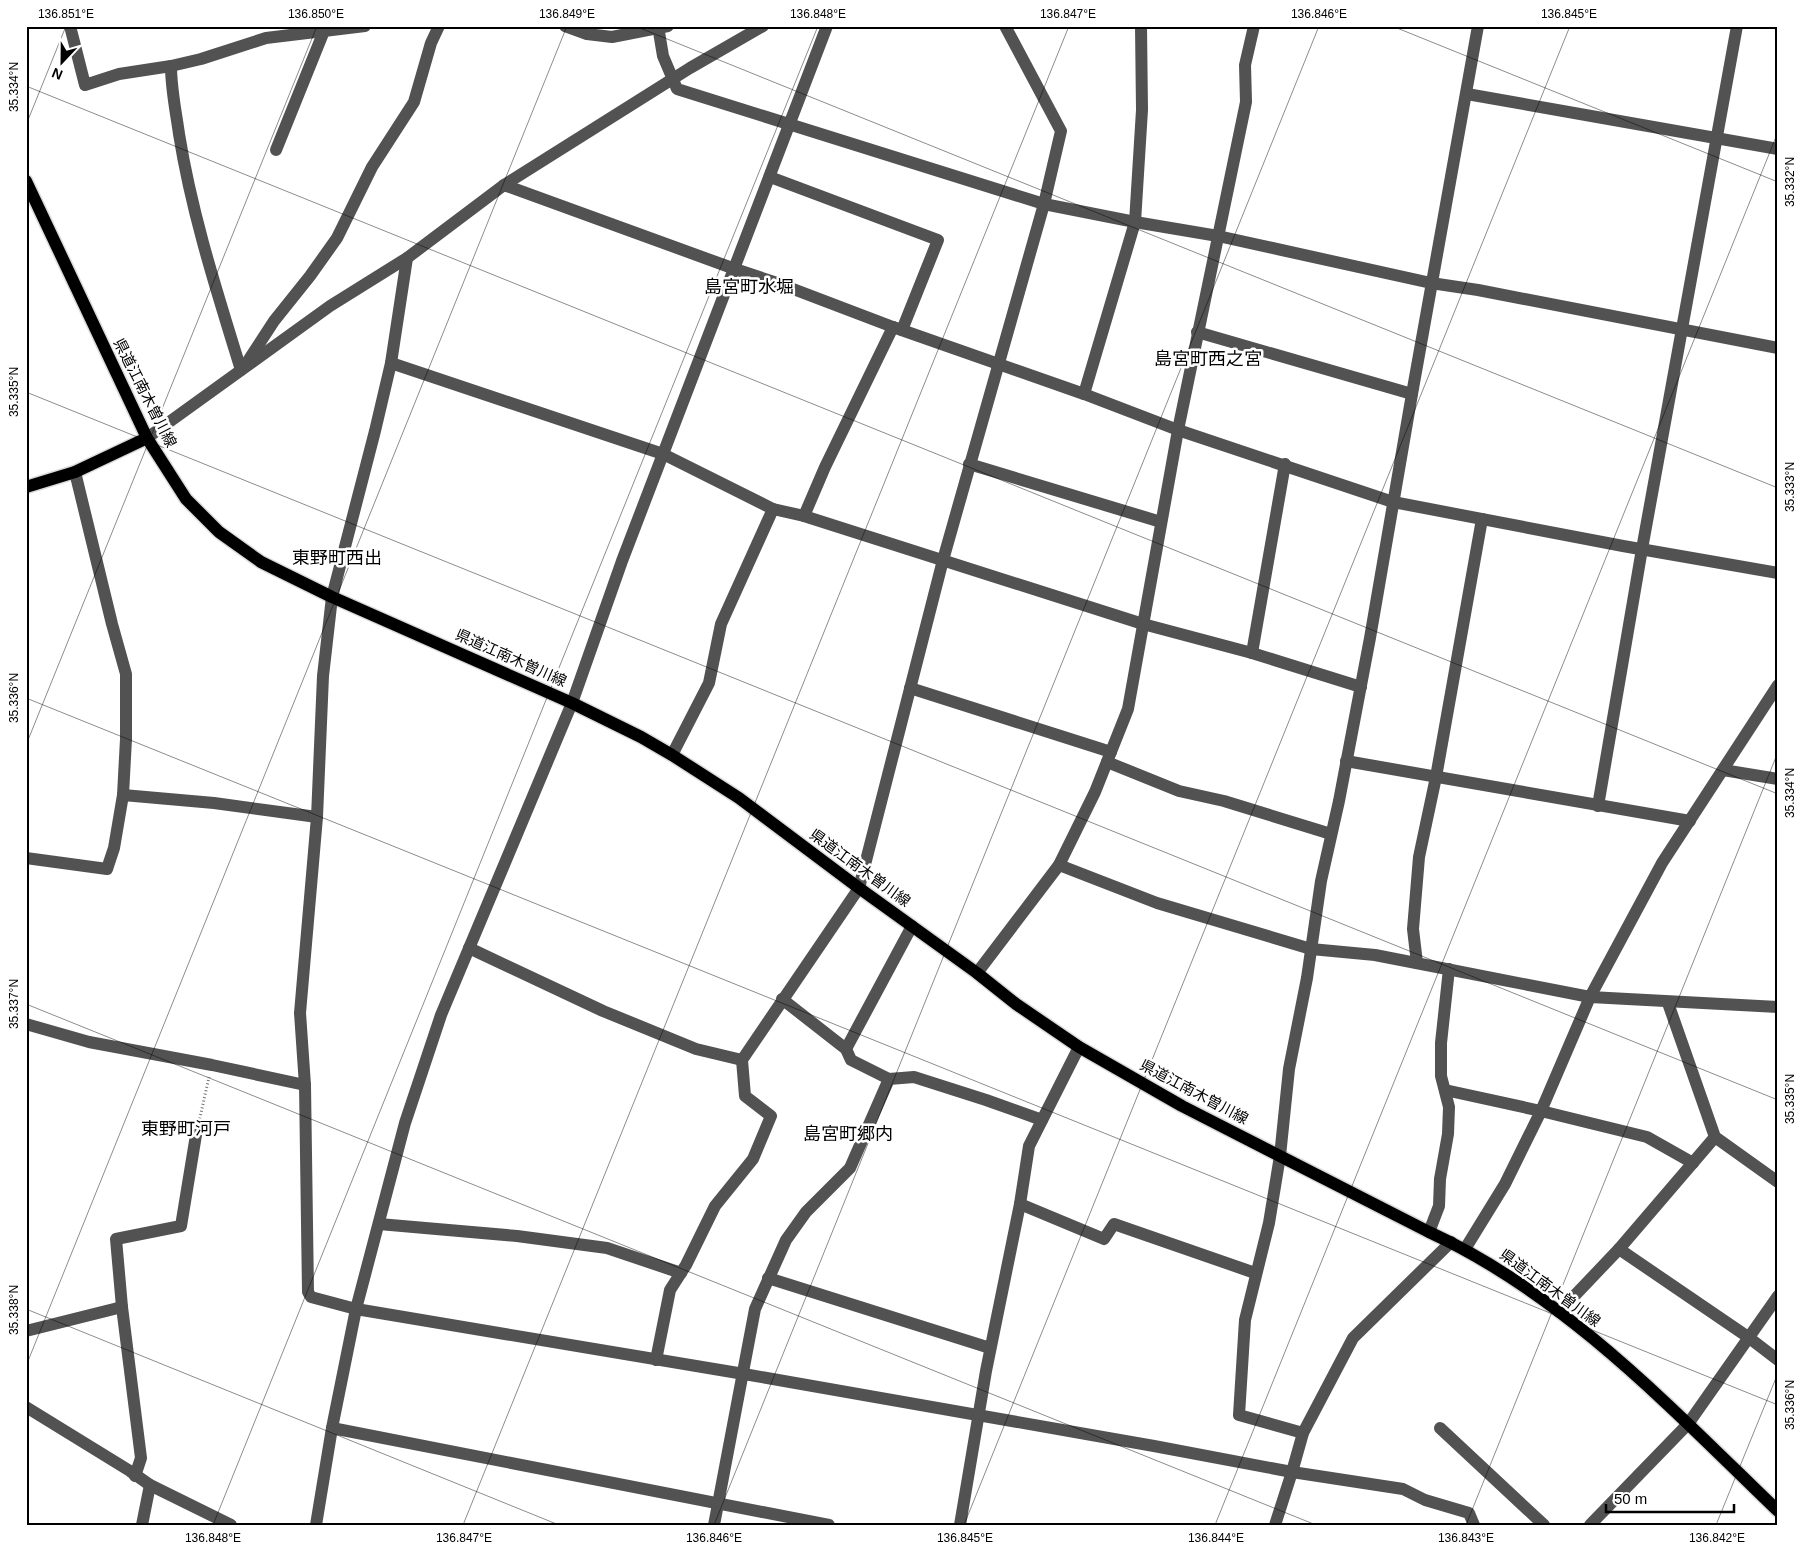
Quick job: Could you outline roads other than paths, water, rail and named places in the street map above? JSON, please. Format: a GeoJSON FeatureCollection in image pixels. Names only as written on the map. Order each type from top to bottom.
{"type":"FeatureCollection","features":[{"type":"Feature","properties":{"kind":"main road","name":"県道江南木曽川線"},"geometry":{"type":"LineString","coordinates":[[26,181],[147,438],[186,499],[219,532],[261,562],[332,597],[572,703],[672,755],[739,798],[977,973],[1016,1004],[1079,1047],[1182,1106],[1464,1248],[1530,1290],[1589,1335],[1688,1424],[1778,1511]]}},
{"type":"Feature","properties":{"kind":"main road"},"geometry":{"type":"LineString","coordinates":[[27,484],[75,472],[147,438]]}},
{"type":"Feature","properties":{"kind":"street"},"geometry":{"type":"LineString","coordinates":[[70,26],[86,85],[119,74],[201,59],[266,38],[365,26]]}},
{"type":"Feature","properties":{"kind":"street"},"geometry":{"type":"LineString","coordinates":[[241,370],[274,321],[337,238],[372,167],[414,102],[431,43],[439,26]]}},
{"type":"Feature","properties":{"kind":"street"},"geometry":{"type":"LineString","coordinates":[[565,26],[587,34],[612,37],[661,27],[663,56],[677,89],[1044,204],[1218,236],[1432,283],[1478,290],[1778,348]]}},
{"type":"Feature","properties":{"kind":"street"},"geometry":{"type":"LineString","coordinates":[[147,438],[330,306],[407,258],[504,185],[673,79],[763,26]]}},
{"type":"Feature","properties":{"kind":"street"},"geometry":{"type":"LineString","coordinates":[[316,1525],[332,1428],[356,1310],[405,1123],[441,1015],[572,703],[622,562],[827,26]]}},
{"type":"Feature","properties":{"kind":"street"},"geometry":{"type":"LineString","coordinates":[[656,1360],[670,1290],[681,1273],[715,1206],[753,1159],[771,1116],[745,1096],[742,1060],[859,888],[943,560],[997,364],[1044,204],[1060,131],[1005,26]]}},
{"type":"Feature","properties":{"kind":"street"},"geometry":{"type":"LineString","coordinates":[[1084,394],[1134,222],[1142,110],[1141,26]]}},
{"type":"Feature","properties":{"kind":"street"},"geometry":{"type":"LineString","coordinates":[[977,973],[1059,865],[1095,792],[1128,709],[1197,332],[1246,102],[1245,64],[1254,26]]}},
{"type":"Feature","properties":{"kind":"street"},"geometry":{"type":"LineString","coordinates":[[1303,1433],[1239,1415],[1245,1320],[1255,1273],[1269,1223],[1280,1156],[1289,1070],[1311,949],[1321,880],[1332,834],[1360,687],[1478,26]]}},
{"type":"Feature","properties":{"kind":"street"},"geometry":{"type":"LineString","coordinates":[[1598,806],[1681,330],[1737,26]]}},
{"type":"Feature","properties":{"kind":"street"},"geometry":{"type":"LineString","coordinates":[[276,150],[324,31]]}},
{"type":"Feature","properties":{"kind":"street"},"geometry":{"type":"LineString","coordinates":[[171,66],[171,82],[184,160],[197,218],[241,370]]}},
{"type":"Feature","properties":{"kind":"street"},"geometry":{"type":"LineString","coordinates":[[1467,94],[1778,149]]}},
{"type":"Feature","properties":{"kind":"street"},"geometry":{"type":"LineString","coordinates":[[770,177],[938,240],[897,328],[825,467],[804,516]]}},
{"type":"Feature","properties":{"kind":"street"},"geometry":{"type":"LineString","coordinates":[[504,185],[735,270],[780,284],[897,328],[1084,394],[1178,430],[1285,464],[1393,502],[1778,573]]}},
{"type":"Feature","properties":{"kind":"street"},"geometry":{"type":"LineString","coordinates":[[407,258],[391,363],[332,597],[323,676],[317,817],[300,1013],[305,1085],[308,1292],[312,1297],[356,1310],[744,1374],[1292,1472],[1404,1489],[1425,1500],[1469,1513],[1474,1525]]}},
{"type":"Feature","properties":{"kind":"street"},"geometry":{"type":"LineString","coordinates":[[1197,332],[1412,394]]}},
{"type":"Feature","properties":{"kind":"street"},"geometry":{"type":"LineString","coordinates":[[391,363],[663,454],[773,509],[804,516],[1143,624],[1252,653],[1360,687]]}},
{"type":"Feature","properties":{"kind":"street"},"geometry":{"type":"LineString","coordinates":[[969,464],[1162,522]]}},
{"type":"Feature","properties":{"kind":"street"},"geometry":{"type":"LineString","coordinates":[[1252,653],[1285,464]]}},
{"type":"Feature","properties":{"kind":"street"},"geometry":{"type":"LineString","coordinates":[[26,858],[107,869],[114,848],[123,795],[126,739],[126,674],[75,472]]}},
{"type":"Feature","properties":{"kind":"street"},"geometry":{"type":"LineString","coordinates":[[672,755],[709,683],[722,624],[773,509]]}},
{"type":"Feature","properties":{"kind":"street"},"geometry":{"type":"LineString","coordinates":[[1417,963],[1413,929],[1419,857],[1436,777],[1482,519]]}},
{"type":"Feature","properties":{"kind":"street"},"geometry":{"type":"LineString","coordinates":[[1464,1248],[1505,1184],[1541,1111],[1590,997],[1662,863],[1778,685]]}},
{"type":"Feature","properties":{"kind":"street"},"geometry":{"type":"LineString","coordinates":[[910,688],[1109,757],[1179,791],[1224,801],[1332,834]]}},
{"type":"Feature","properties":{"kind":"street"},"geometry":{"type":"LineString","coordinates":[[1346,761],[1690,821]]}},
{"type":"Feature","properties":{"kind":"street"},"geometry":{"type":"LineString","coordinates":[[1723,770],[1778,779]]}},
{"type":"Feature","properties":{"kind":"street"},"geometry":{"type":"LineString","coordinates":[[123,795],[214,803],[317,817]]}},
{"type":"Feature","properties":{"kind":"street"},"geometry":{"type":"LineString","coordinates":[[1059,865],[1157,903],[1311,949],[1375,955],[1590,997],[1778,1008]]}},
{"type":"Feature","properties":{"kind":"street"},"geometry":{"type":"LineString","coordinates":[[846,1048],[912,926]]}},
{"type":"Feature","properties":{"kind":"street"},"geometry":{"type":"LineString","coordinates":[[469,948],[603,1011],[696,1049],[742,1060]]}},
{"type":"Feature","properties":{"kind":"street"},"geometry":{"type":"LineString","coordinates":[[1429,1232],[1439,1206],[1440,1179],[1448,1134],[1450,1107],[1441,1076],[1441,1043],[1449,969]]}},
{"type":"Feature","properties":{"kind":"street"},"geometry":{"type":"LineString","coordinates":[[782,999],[846,1048],[851,1060],[890,1079],[914,1077],[1042,1120]]}},
{"type":"Feature","properties":{"kind":"street"},"geometry":{"type":"LineString","coordinates":[[1668,1003],[1715,1137],[1778,1182]]}},
{"type":"Feature","properties":{"kind":"street"},"geometry":{"type":"LineString","coordinates":[[26,1024],[89,1042],[305,1085]]}},
{"type":"Feature","properties":{"kind":"street"},"geometry":{"type":"LineString","coordinates":[[960,1525],[990,1348],[1020,1204],[1029,1146],[1079,1047]]}},
{"type":"Feature","properties":{"kind":"street"},"geometry":{"type":"LineString","coordinates":[[714,1525],[755,1309],[786,1240],[806,1212],[850,1168],[890,1079]]}},
{"type":"Feature","properties":{"kind":"street"},"geometry":{"type":"LineString","coordinates":[[1445,1090],[1647,1137],[1693,1163]]}},
{"type":"Feature","properties":{"kind":"street"},"geometry":{"type":"LineString","coordinates":[[135,1476],[141,1458],[122,1307],[116,1239],[181,1226],[196,1135]]}},
{"type":"Feature","properties":{"kind":"street"},"geometry":{"type":"LineString","coordinates":[[1559,1312],[1619,1249],[1715,1137]]}},
{"type":"Feature","properties":{"kind":"street"},"geometry":{"type":"LineString","coordinates":[[1020,1204],[1104,1238],[1114,1224],[1255,1273]]}},
{"type":"Feature","properties":{"kind":"street"},"geometry":{"type":"LineString","coordinates":[[379,1224],[517,1236],[607,1248],[681,1273]]}},
{"type":"Feature","properties":{"kind":"street"},"geometry":{"type":"LineString","coordinates":[[1275,1525],[1303,1433],[1353,1338],[1451,1242]]}},
{"type":"Feature","properties":{"kind":"street"},"geometry":{"type":"LineString","coordinates":[[1619,1249],[1778,1360]]}},
{"type":"Feature","properties":{"kind":"street"},"geometry":{"type":"LineString","coordinates":[[768,1278],[990,1348]]}},
{"type":"Feature","properties":{"kind":"street"},"geometry":{"type":"LineString","coordinates":[[1590,1525],[1688,1424],[1778,1296]]}},
{"type":"Feature","properties":{"kind":"street"},"geometry":{"type":"LineString","coordinates":[[26,1330],[122,1307]]}},
{"type":"Feature","properties":{"kind":"street"},"geometry":{"type":"LineString","coordinates":[[26,1407],[150,1485],[231,1525]]}},
{"type":"Feature","properties":{"kind":"street"},"geometry":{"type":"LineString","coordinates":[[332,1428],[829,1525]]}},
{"type":"Feature","properties":{"kind":"street"},"geometry":{"type":"LineString","coordinates":[[1440,1428],[1544,1525]]}},
{"type":"Feature","properties":{"kind":"street"},"geometry":{"type":"LineString","coordinates":[[142,1525],[150,1485]]}},
{"type":"Feature","properties":{"kind":"district","name":"島宮町水堀"},"geometry":{"type":"Point","coordinates":[749,287]}},
{"type":"Feature","properties":{"kind":"district","name":"島宮町西之宮"},"geometry":{"type":"Point","coordinates":[1208,359]}},
{"type":"Feature","properties":{"kind":"district","name":"東野町西出"},"geometry":{"type":"Point","coordinates":[337,558]}},
{"type":"Feature","properties":{"kind":"district","name":"東野町河戸"},"geometry":{"type":"Point","coordinates":[186,1129]}},
{"type":"Feature","properties":{"kind":"district","name":"島宮町郷内"},"geometry":{"type":"Point","coordinates":[848,1134]}}]}
